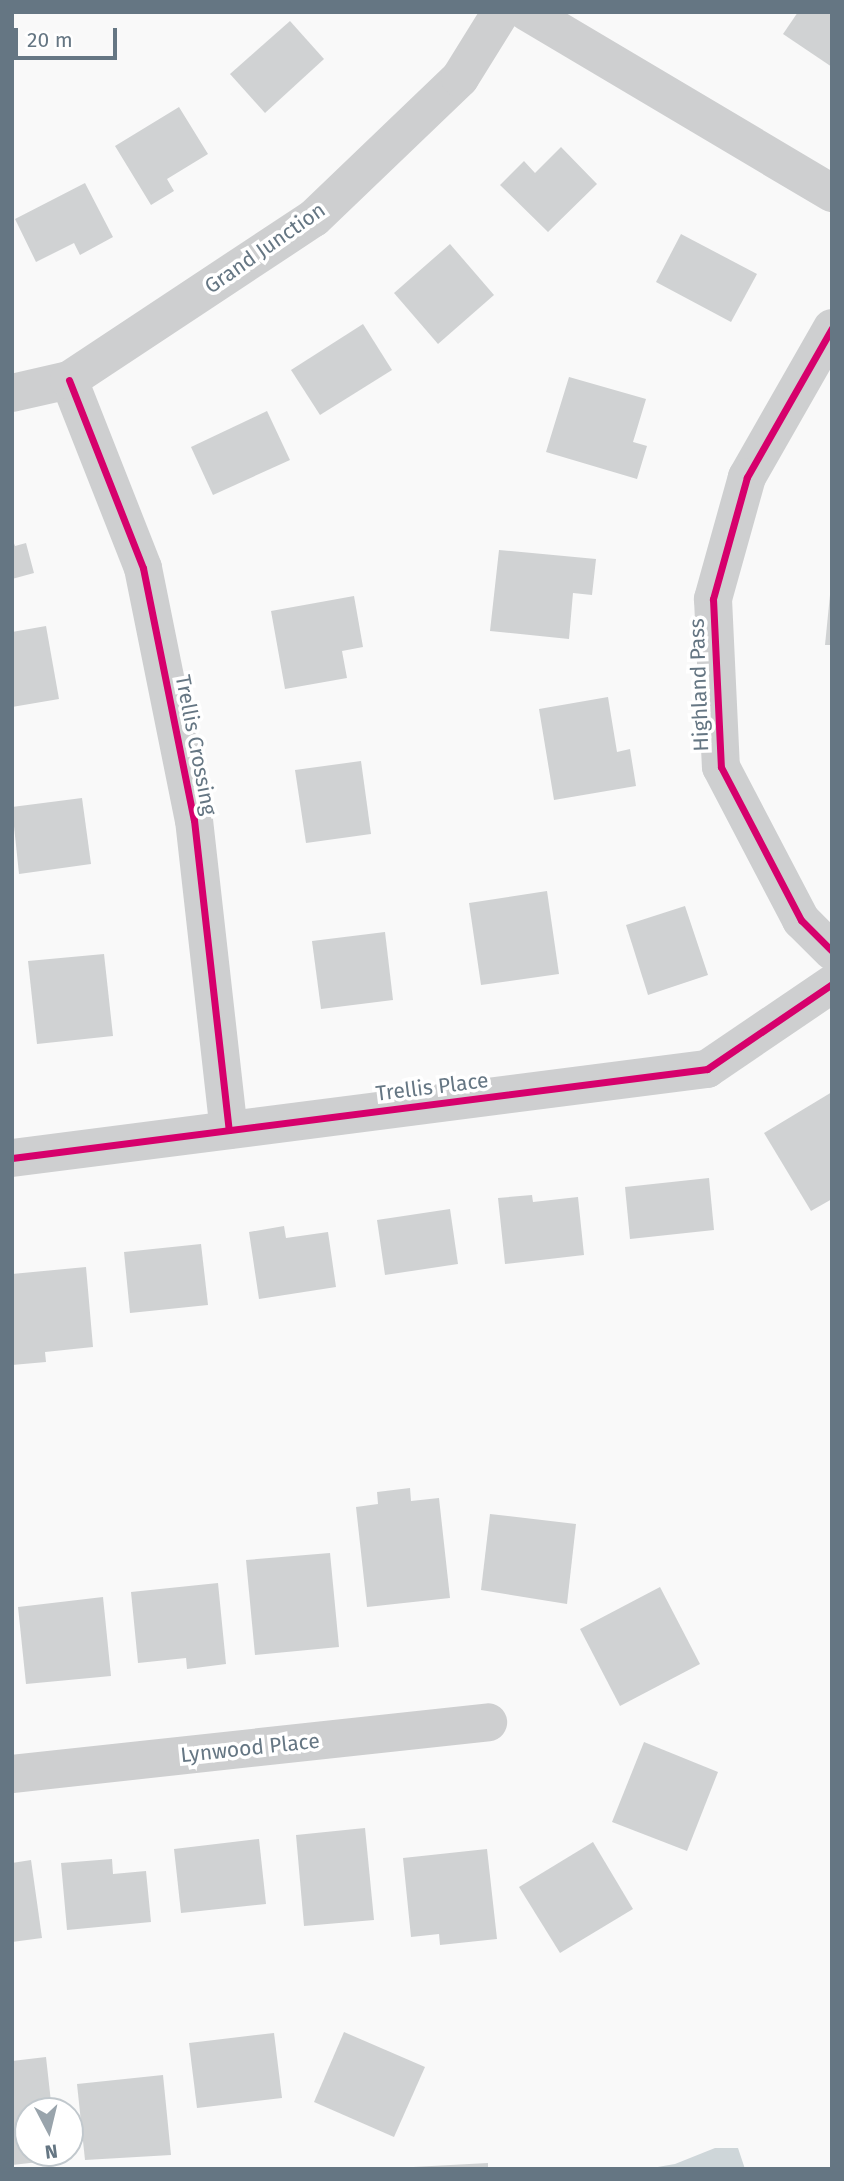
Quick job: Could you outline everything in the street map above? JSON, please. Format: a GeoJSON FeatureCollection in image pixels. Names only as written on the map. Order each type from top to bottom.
{"type":"FeatureCollection","features":[{"type":"Feature","properties":{"kind":"street","name":"Grand Junction"},"geometry":{"type":"LineString","coordinates":[[12,393],[69,380],[314,218],[460,78],[501,12]]}},
{"type":"Feature","properties":{"kind":"street"},"geometry":{"type":"LineString","coordinates":[[527,12],[832,193]]}},
{"type":"Feature","properties":{"kind":"street","name":"Highland Pass"},"geometry":{"type":"LineString","coordinates":[[832,328],[747,477],[713,599],[720,767],[801,919],[832,951]]}},
{"type":"Feature","properties":{"kind":"street","name":"Trellis Crossing"},"geometry":{"type":"LineString","coordinates":[[69,380],[144,568],[194,820],[229,1130]]}},
{"type":"Feature","properties":{"kind":"street","name":"Trellis Place"},"geometry":{"type":"LineString","coordinates":[[12,1158],[707,1069],[832,984]]}},
{"type":"Feature","properties":{"kind":"street","name":"Lynwood Place"},"geometry":{"type":"LineString","coordinates":[[12,1774],[488,1722]]}},
{"type":"Feature","properties":{"kind":"shaded area"},"geometry":{"type":"Polygon","coordinates":[[[715,2148],[738,2148],[745,2169],[646,2169],[675,2164],[715,2148]]]}},
{"type":"Feature","properties":{"kind":"building"},"geometry":{"type":"Polygon","coordinates":[[[798,12],[832,12],[832,67],[783,34],[798,12]]]}},
{"type":"Feature","properties":{"kind":"building"},"geometry":{"type":"Polygon","coordinates":[[[290,21],[324,59],[265,113],[230,74],[290,21]]]}},
{"type":"Feature","properties":{"kind":"building"},"geometry":{"type":"Polygon","coordinates":[[[179,107],[208,154],[167,179],[174,191],[151,205],[115,146],[179,107]]]}},
{"type":"Feature","properties":{"kind":"building"},"geometry":{"type":"Polygon","coordinates":[[[561,147],[597,184],[548,232],[500,185],[524,161],[535,173],[561,147]]]}},
{"type":"Feature","properties":{"kind":"building"},"geometry":{"type":"Polygon","coordinates":[[[85,183],[113,237],[80,255],[74,243],[36,262],[15,219],[85,183]]]}},
{"type":"Feature","properties":{"kind":"building"},"geometry":{"type":"Polygon","coordinates":[[[681,234],[757,274],[731,322],[656,282],[681,234]]]}},
{"type":"Feature","properties":{"kind":"building"},"geometry":{"type":"Polygon","coordinates":[[[450,244],[494,295],[438,344],[394,293],[450,244]]]}},
{"type":"Feature","properties":{"kind":"building"},"geometry":{"type":"Polygon","coordinates":[[[363,324],[392,370],[320,415],[291,370],[363,324]]]}},
{"type":"Feature","properties":{"kind":"building"},"geometry":{"type":"Polygon","coordinates":[[[569,377],[646,399],[633,442],[647,446],[637,479],[546,452],[569,377]]]}},
{"type":"Feature","properties":{"kind":"building"},"geometry":{"type":"Polygon","coordinates":[[[267,411],[290,460],[213,495],[191,447],[267,411]]]}},
{"type":"Feature","properties":{"kind":"building"},"geometry":{"type":"Polygon","coordinates":[[[12,538],[15,546],[26,543],[34,573],[12,579],[12,538]]]}},
{"type":"Feature","properties":{"kind":"building"},"geometry":{"type":"Polygon","coordinates":[[[499,550],[596,559],[592,595],[573,593],[569,639],[490,631],[499,550]]]}},
{"type":"Feature","properties":{"kind":"building"},"geometry":{"type":"Polygon","coordinates":[[[830,595],[832,645],[825,645],[830,595]]]}},
{"type":"Feature","properties":{"kind":"building"},"geometry":{"type":"Polygon","coordinates":[[[354,596],[363,647],[342,651],[347,678],[285,689],[271,611],[354,596]]]}},
{"type":"Feature","properties":{"kind":"building"},"geometry":{"type":"Polygon","coordinates":[[[46,626],[59,699],[12,707],[12,632],[46,626]]]}},
{"type":"Feature","properties":{"kind":"building"},"geometry":{"type":"Polygon","coordinates":[[[608,697],[617,752],[630,749],[636,786],[554,800],[539,709],[608,697]]]}},
{"type":"Feature","properties":{"kind":"building"},"geometry":{"type":"Polygon","coordinates":[[[361,761],[371,834],[306,843],[295,770],[361,761]]]}},
{"type":"Feature","properties":{"kind":"building"},"geometry":{"type":"Polygon","coordinates":[[[82,798],[91,864],[19,874],[12,807],[82,798]]]}},
{"type":"Feature","properties":{"kind":"building"},"geometry":{"type":"Polygon","coordinates":[[[547,891],[559,974],[481,985],[469,903],[547,891]]]}},
{"type":"Feature","properties":{"kind":"building"},"geometry":{"type":"Polygon","coordinates":[[[685,906],[708,975],[648,995],[626,925],[685,906]]]}},
{"type":"Feature","properties":{"kind":"building"},"geometry":{"type":"Polygon","coordinates":[[[385,932],[393,1000],[321,1009],[312,941],[385,932]]]}},
{"type":"Feature","properties":{"kind":"building"},"geometry":{"type":"Polygon","coordinates":[[[104,954],[113,1036],[37,1044],[28,961],[104,954]]]}},
{"type":"Feature","properties":{"kind":"building"},"geometry":{"type":"Polygon","coordinates":[[[832,1092],[832,1199],[811,1211],[764,1133],[832,1092]]]}},
{"type":"Feature","properties":{"kind":"building"},"geometry":{"type":"Polygon","coordinates":[[[709,1178],[714,1230],[630,1239],[625,1187],[709,1178]]]}},
{"type":"Feature","properties":{"kind":"building"},"geometry":{"type":"Polygon","coordinates":[[[532,1195],[533,1202],[578,1197],[584,1255],[505,1264],[498,1198],[532,1195]]]}},
{"type":"Feature","properties":{"kind":"building"},"geometry":{"type":"Polygon","coordinates":[[[450,1209],[458,1264],[385,1275],[377,1220],[450,1209]]]}},
{"type":"Feature","properties":{"kind":"building"},"geometry":{"type":"Polygon","coordinates":[[[284,1226],[286,1238],[328,1232],[336,1287],[259,1299],[249,1232],[284,1226]]]}},
{"type":"Feature","properties":{"kind":"building"},"geometry":{"type":"Polygon","coordinates":[[[201,1244],[208,1305],[130,1313],[124,1252],[201,1244]]]}},
{"type":"Feature","properties":{"kind":"building"},"geometry":{"type":"Polygon","coordinates":[[[86,1267],[93,1347],[45,1352],[46,1362],[12,1365],[12,1274],[86,1267]]]}},
{"type":"Feature","properties":{"kind":"building"},"geometry":{"type":"Polygon","coordinates":[[[410,1488],[411,1501],[439,1498],[450,1598],[367,1607],[356,1507],[378,1504],[377,1492],[410,1488]]]}},
{"type":"Feature","properties":{"kind":"building"},"geometry":{"type":"Polygon","coordinates":[[[490,1514],[576,1524],[567,1604],[481,1590],[490,1514]]]}},
{"type":"Feature","properties":{"kind":"building"},"geometry":{"type":"Polygon","coordinates":[[[330,1553],[339,1647],[255,1655],[246,1560],[330,1553]]]}},
{"type":"Feature","properties":{"kind":"building"},"geometry":{"type":"Polygon","coordinates":[[[218,1583],[226,1664],[187,1669],[186,1658],[138,1663],[131,1592],[218,1583]]]}},
{"type":"Feature","properties":{"kind":"building"},"geometry":{"type":"Polygon","coordinates":[[[660,1587],[700,1664],[620,1706],[580,1629],[660,1587]]]}},
{"type":"Feature","properties":{"kind":"building"},"geometry":{"type":"Polygon","coordinates":[[[103,1597],[111,1676],[26,1684],[18,1607],[103,1597]]]}},
{"type":"Feature","properties":{"kind":"building"},"geometry":{"type":"Polygon","coordinates":[[[644,1742],[718,1772],[687,1851],[612,1822],[644,1742]]]}},
{"type":"Feature","properties":{"kind":"building"},"geometry":{"type":"Polygon","coordinates":[[[365,1828],[374,1920],[304,1926],[296,1835],[365,1828]]]}},
{"type":"Feature","properties":{"kind":"building"},"geometry":{"type":"Polygon","coordinates":[[[259,1839],[266,1904],[181,1913],[174,1849],[259,1839]]]}},
{"type":"Feature","properties":{"kind":"building"},"geometry":{"type":"Polygon","coordinates":[[[593,1842],[633,1909],[560,1953],[519,1887],[593,1842]]]}},
{"type":"Feature","properties":{"kind":"building"},"geometry":{"type":"Polygon","coordinates":[[[487,1849],[497,1939],[440,1945],[439,1934],[411,1937],[403,1858],[487,1849]]]}},
{"type":"Feature","properties":{"kind":"building"},"geometry":{"type":"Polygon","coordinates":[[[112,1859],[113,1874],[146,1871],[151,1922],[67,1930],[61,1863],[112,1859]]]}},
{"type":"Feature","properties":{"kind":"building"},"geometry":{"type":"Polygon","coordinates":[[[31,1860],[42,1938],[12,1942],[12,1863],[31,1860]]]}},
{"type":"Feature","properties":{"kind":"building"},"geometry":{"type":"Polygon","coordinates":[[[344,2032],[425,2067],[394,2137],[314,2102],[344,2032]]]}},
{"type":"Feature","properties":{"kind":"building"},"geometry":{"type":"Polygon","coordinates":[[[274,2033],[282,2098],[197,2108],[189,2043],[274,2033]]]}},
{"type":"Feature","properties":{"kind":"building"},"geometry":{"type":"Polygon","coordinates":[[[46,2057],[50,2097],[14,2097],[12,2165],[12,2061],[46,2057]]]}},
{"type":"Feature","properties":{"kind":"building"},"geometry":{"type":"Polygon","coordinates":[[[163,2075],[171,2155],[85,2160],[84,2097],[78,2097],[77,2084],[163,2075]]]}},
{"type":"Feature","properties":{"kind":"building"},"geometry":{"type":"Polygon","coordinates":[[[488,2163],[488,2169],[413,2169],[413,2167],[488,2163]]]}},
{"type":"Feature","properties":{"kind":"cycle path"},"geometry":{"type":"LineString","coordinates":[[832,328],[747,477],[713,599],[721,767],[801,920],[832,951]]}},
{"type":"Feature","properties":{"kind":"cycle path"},"geometry":{"type":"LineString","coordinates":[[69,380],[143,568],[194,820],[229,1130]]}},
{"type":"Feature","properties":{"kind":"cycle path"},"geometry":{"type":"LineString","coordinates":[[12,1158],[707,1069],[832,984]]}}]}
